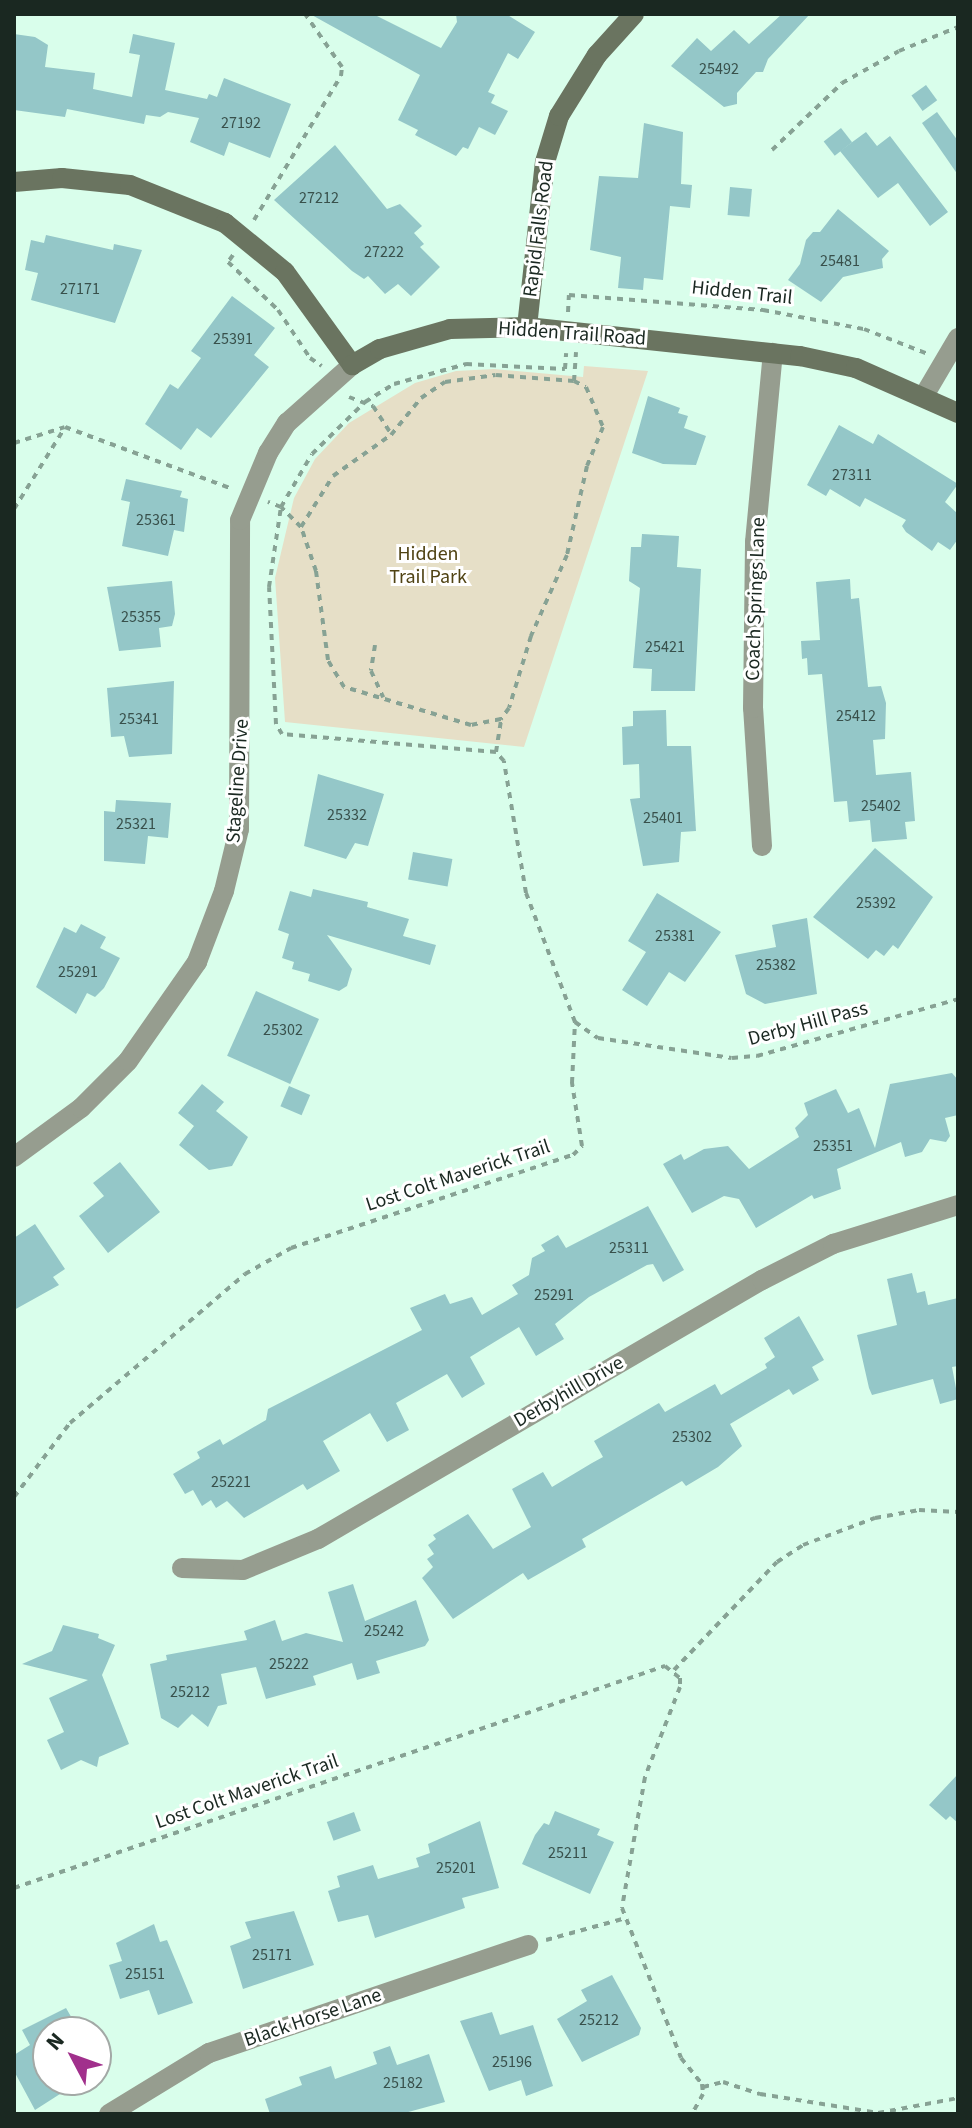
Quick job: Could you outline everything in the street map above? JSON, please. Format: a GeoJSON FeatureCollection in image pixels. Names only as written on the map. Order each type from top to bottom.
{"type":"FeatureCollection","features":[{"type":"Feature","properties":{"kind":"street","name":"Rapid Falls Road"},"geometry":{"type":"LineString","coordinates":[[527,327],[545,162],[559,116],[588,68],[634,14]]}},
{"type":"Feature","properties":{"kind":"street"},"geometry":{"type":"LineString","coordinates":[[14,182],[74,178],[130,185],[225,223],[285,272],[352,365]]}},
{"type":"Feature","properties":{"kind":"street","name":"Hidden Trail Road"},"geometry":{"type":"LineString","coordinates":[[352,365],[380,349],[450,329],[527,327],[773,353],[856,368],[925,394],[958,413]]}},
{"type":"Feature","properties":{"kind":"street"},"geometry":{"type":"LineString","coordinates":[[925,394],[958,338]]}},
{"type":"Feature","properties":{"kind":"street","name":"Coach Springs Lane"},"geometry":{"type":"LineString","coordinates":[[762,846],[753,708],[755,542],[773,353]]}},
{"type":"Feature","properties":{"kind":"street","name":"Stageline Drive"},"geometry":{"type":"LineString","coordinates":[[14,1157],[81,1108],[128,1061],[197,962],[224,891],[239,829],[240,520],[262,464],[287,423],[352,365]]}},
{"type":"Feature","properties":{"kind":"street","name":"Derbyhill Drive"},"geometry":{"type":"LineString","coordinates":[[182,1568],[243,1570],[318,1539],[762,1280],[833,1244],[958,1205]]}},
{"type":"Feature","properties":{"kind":"street","name":"Black Horse Lane"},"geometry":{"type":"LineString","coordinates":[[109,2114],[209,2053],[528,1945]]}},
{"type":"Feature","properties":{"kind":"path"},"geometry":{"type":"LineString","coordinates":[[257,216],[341,76],[342,67],[305,14]]}},
{"type":"Feature","properties":{"kind":"path"},"geometry":{"type":"LineString","coordinates":[[772,150],[842,83],[899,51],[958,27]]}},
{"type":"Feature","properties":{"kind":"path"},"geometry":{"type":"LineString","coordinates":[[231,259],[228,262],[278,310],[310,358]]}},
{"type":"Feature","properties":{"kind":"path","name":"Hidden Trail"},"geometry":{"type":"LineString","coordinates":[[568,309],[569,295],[763,310],[864,329],[922,351]]}},
{"type":"Feature","properties":{"kind":"path"},"geometry":{"type":"LineString","coordinates":[[574,381],[578,332]]}},
{"type":"Feature","properties":{"kind":"path"},"geometry":{"type":"LineString","coordinates":[[301,527],[333,476],[391,435],[421,398],[445,382],[496,375],[574,381],[586,387],[603,427],[587,466],[567,555],[501,719],[496,752],[282,734],[276,724],[269,587],[281,507],[312,454],[365,402],[394,384],[466,364],[565,369],[565,360]]}},
{"type":"Feature","properties":{"kind":"path"},"geometry":{"type":"LineString","coordinates":[[365,402],[391,435]]}},
{"type":"Feature","properties":{"kind":"path"},"geometry":{"type":"LineString","coordinates":[[14,509],[65,427]]}},
{"type":"Feature","properties":{"kind":"path"},"geometry":{"type":"LineString","coordinates":[[14,443],[65,427],[227,487]]}},
{"type":"Feature","properties":{"kind":"path"},"geometry":{"type":"LineString","coordinates":[[274,505],[281,507],[301,527],[316,571],[318,607],[335,675],[356,693],[383,697],[457,723],[501,719]]}},
{"type":"Feature","properties":{"kind":"path"},"geometry":{"type":"LineString","coordinates":[[375,645],[371,671],[383,697]]}},
{"type":"Feature","properties":{"kind":"path","name":"Lost Colt Maverick Trail"},"geometry":{"type":"LineString","coordinates":[[14,1497],[70,1423],[245,1274],[291,1248],[573,1155],[582,1146],[573,1095],[575,1022],[526,893],[504,761],[496,752]]}},
{"type":"Feature","properties":{"kind":"path","name":"Derby Hill Pass"},"geometry":{"type":"LineString","coordinates":[[575,1022],[598,1038],[732,1058],[757,1056],[958,999]]}},
{"type":"Feature","properties":{"kind":"path"},"geometry":{"type":"LineString","coordinates":[[702,2088],[681,2058],[626,1918],[623,1891],[645,1777],[680,1687],[674,1670],[777,1562],[803,1545],[875,1518],[919,1510],[958,1512]]}},
{"type":"Feature","properties":{"kind":"path","name":"Lost Colt Maverick Trail"},"geometry":{"type":"LineString","coordinates":[[14,1888],[650,1667],[674,1670]]}},
{"type":"Feature","properties":{"kind":"path"},"geometry":{"type":"LineString","coordinates":[[572,1933],[626,1918]]}},
{"type":"Feature","properties":{"kind":"path"},"geometry":{"type":"LineString","coordinates":[[702,2088],[723,2082],[760,2094],[878,2113],[958,2098]]}},
{"type":"Feature","properties":{"kind":"path"},"geometry":{"type":"LineString","coordinates":[[692,2114],[702,2088]]}},
{"type":"Feature","properties":{"kind":"green space","name":"Hidden Trail Park"},"geometry":{"type":"Polygon","coordinates":[[[584,366],[648,371],[524,747],[285,722],[275,578],[294,498],[315,459],[349,423],[415,383],[456,371],[494,369],[583,377],[584,366]]]}},
{"type":"Feature","properties":{"kind":"building"},"geometry":{"type":"Polygon","coordinates":[[[310,14],[373,14],[441,48],[457,22],[456,14],[506,14],[535,32],[518,59],[508,53],[488,92],[495,95],[491,103],[508,111],[495,135],[479,127],[468,149],[463,147],[456,156],[415,135],[418,130],[398,120],[420,75],[310,14]]]}},
{"type":"Feature","properties":{"kind":"building"},"geometry":{"type":"Polygon","coordinates":[[[782,14],[810,14],[768,59],[763,72],[756,72],[737,93],[737,104],[724,107],[671,66],[697,38],[711,51],[734,30],[749,44],[782,14]]]}},
{"type":"Feature","properties":{"kind":"building"},"geometry":{"type":"Polygon","coordinates":[[[14,34],[35,37],[48,45],[45,67],[95,73],[93,89],[132,97],[140,55],[129,53],[133,34],[175,43],[165,90],[207,99],[209,94],[217,97],[224,78],[291,104],[270,158],[229,142],[224,156],[190,142],[199,118],[168,112],[160,117],[146,115],[144,124],[67,109],[65,117],[14,110],[14,34]]]}},
{"type":"Feature","properties":{"kind":"building"},"geometry":{"type":"Polygon","coordinates":[[[926,85],[937,100],[923,111],[911,96],[926,85]]]}},
{"type":"Feature","properties":{"kind":"building"},"geometry":{"type":"Polygon","coordinates":[[[937,112],[958,141],[958,175],[922,123],[937,112]]]}},
{"type":"Feature","properties":{"kind":"building"},"geometry":{"type":"Polygon","coordinates":[[[644,123],[683,132],[681,184],[692,185],[690,208],[670,206],[663,280],[644,278],[643,290],[618,288],[621,257],[590,250],[599,176],[638,178],[644,123]]]}},
{"type":"Feature","properties":{"kind":"building"},"geometry":{"type":"Polygon","coordinates":[[[841,128],[852,142],[835,156],[824,142],[841,128]]]}},
{"type":"Feature","properties":{"kind":"building"},"geometry":{"type":"Polygon","coordinates":[[[866,132],[877,146],[890,136],[948,212],[930,226],[898,183],[878,198],[840,151],[866,132]]]}},
{"type":"Feature","properties":{"kind":"building"},"geometry":{"type":"Polygon","coordinates":[[[335,145],[387,209],[400,204],[422,226],[414,233],[424,244],[420,247],[440,267],[411,296],[398,284],[385,294],[368,276],[364,279],[352,271],[274,200],[335,145]]]}},
{"type":"Feature","properties":{"kind":"building"},"geometry":{"type":"Polygon","coordinates":[[[730,187],[752,189],[749,217],[728,215],[730,187]]]}},
{"type":"Feature","properties":{"kind":"building"},"geometry":{"type":"Polygon","coordinates":[[[838,209],[889,251],[882,259],[883,268],[843,277],[821,302],[788,280],[800,264],[806,240],[813,232],[820,232],[838,209]]]}},
{"type":"Feature","properties":{"kind":"building"},"geometry":{"type":"Polygon","coordinates":[[[46,235],[113,250],[114,244],[142,250],[115,323],[31,300],[38,273],[25,270],[31,240],[44,243],[46,235]]]}},
{"type":"Feature","properties":{"kind":"building"},"geometry":{"type":"Polygon","coordinates":[[[232,296],[275,328],[254,355],[269,367],[211,438],[197,428],[181,450],[145,424],[170,384],[178,389],[201,358],[191,351],[232,296]]]}},
{"type":"Feature","properties":{"kind":"building"},"geometry":{"type":"Polygon","coordinates":[[[648,396],[680,408],[678,413],[688,416],[684,428],[706,436],[696,465],[663,464],[632,453],[648,396]]]}},
{"type":"Feature","properties":{"kind":"building"},"geometry":{"type":"Polygon","coordinates":[[[839,425],[873,444],[878,434],[958,484],[945,502],[958,514],[958,539],[950,550],[938,542],[932,551],[906,532],[902,526],[906,520],[865,498],[860,507],[830,489],[826,496],[807,485],[839,425]]]}},
{"type":"Feature","properties":{"kind":"building"},"geometry":{"type":"Polygon","coordinates":[[[126,479],[182,491],[180,497],[188,499],[184,532],[174,530],[168,556],[122,546],[130,502],[121,500],[126,479]]]}},
{"type":"Feature","properties":{"kind":"building"},"geometry":{"type":"Polygon","coordinates":[[[642,534],[679,536],[677,567],[701,569],[695,691],[651,691],[652,669],[633,668],[640,588],[629,581],[631,547],[641,547],[642,534]]]}},
{"type":"Feature","properties":{"kind":"building"},"geometry":{"type":"Polygon","coordinates":[[[850,579],[851,599],[859,598],[868,687],[881,686],[886,703],[885,739],[873,740],[876,775],[911,772],[915,821],[905,822],[907,839],[872,842],[870,820],[849,822],[847,801],[834,802],[822,674],[808,675],[807,658],[802,659],[801,641],[820,640],[816,582],[850,579]]]}},
{"type":"Feature","properties":{"kind":"building"},"geometry":{"type":"Polygon","coordinates":[[[172,581],[175,614],[172,626],[159,628],[161,647],[119,651],[107,587],[172,581]]]}},
{"type":"Feature","properties":{"kind":"building"},"geometry":{"type":"Polygon","coordinates":[[[174,681],[172,754],[129,757],[124,736],[111,737],[107,688],[174,681]]]}},
{"type":"Feature","properties":{"kind":"building"},"geometry":{"type":"Polygon","coordinates":[[[666,710],[667,746],[691,746],[696,831],[681,832],[679,862],[643,866],[630,799],[640,798],[639,764],[623,765],[622,727],[633,726],[633,711],[666,710]]]}},
{"type":"Feature","properties":{"kind":"building"},"geometry":{"type":"Polygon","coordinates":[[[318,774],[384,794],[368,846],[355,843],[346,859],[304,846],[318,774]]]}},
{"type":"Feature","properties":{"kind":"building"},"geometry":{"type":"Polygon","coordinates":[[[116,800],[171,803],[168,838],[148,836],[145,864],[104,861],[104,811],[115,812],[116,800]]]}},
{"type":"Feature","properties":{"kind":"building"},"geometry":{"type":"Polygon","coordinates":[[[875,848],[933,897],[898,949],[893,945],[884,956],[876,950],[868,959],[813,917],[875,848]]]}},
{"type":"Feature","properties":{"kind":"building"},"geometry":{"type":"Polygon","coordinates":[[[413,852],[452,859],[448,887],[408,880],[413,852]]]}},
{"type":"Feature","properties":{"kind":"building"},"geometry":{"type":"Polygon","coordinates":[[[313,889],[368,902],[367,907],[409,919],[403,936],[436,945],[430,965],[327,935],[352,969],[347,986],[339,991],[308,981],[310,974],[292,969],[294,962],[282,958],[289,934],[278,930],[290,891],[311,897],[313,889]]]}},
{"type":"Feature","properties":{"kind":"building"},"geometry":{"type":"Polygon","coordinates":[[[657,893],[721,932],[685,982],[669,972],[647,1006],[622,990],[646,952],[628,941],[657,893]]]}},
{"type":"Feature","properties":{"kind":"building"},"geometry":{"type":"Polygon","coordinates":[[[807,918],[817,994],[765,1004],[746,994],[735,955],[776,947],[772,925],[807,918]]]}},
{"type":"Feature","properties":{"kind":"building"},"geometry":{"type":"Polygon","coordinates":[[[81,924],[106,937],[100,948],[120,958],[104,988],[95,997],[87,993],[76,1014],[36,987],[64,927],[76,933],[81,924]]]}},
{"type":"Feature","properties":{"kind":"building"},"geometry":{"type":"Polygon","coordinates":[[[256,991],[319,1019],[290,1084],[227,1056],[256,991]]]}},
{"type":"Feature","properties":{"kind":"building"},"geometry":{"type":"Polygon","coordinates":[[[952,1073],[958,1080],[958,1115],[945,1118],[950,1136],[946,1142],[930,1139],[922,1152],[905,1157],[901,1142],[837,1169],[841,1189],[814,1199],[812,1195],[756,1228],[739,1199],[724,1196],[692,1213],[663,1164],[681,1154],[684,1160],[704,1149],[728,1146],[749,1169],[799,1137],[795,1128],[808,1115],[804,1103],[836,1089],[848,1113],[859,1108],[875,1148],[890,1084],[952,1073]]]}},
{"type":"Feature","properties":{"kind":"building"},"geometry":{"type":"Polygon","coordinates":[[[202,1084],[224,1102],[216,1111],[248,1137],[232,1166],[209,1170],[179,1145],[194,1126],[178,1113],[202,1084]]]}},
{"type":"Feature","properties":{"kind":"building"},"geometry":{"type":"Polygon","coordinates":[[[289,1086],[310,1095],[302,1115],[280,1106],[289,1086]]]}},
{"type":"Feature","properties":{"kind":"building"},"geometry":{"type":"Polygon","coordinates":[[[120,1162],[160,1212],[108,1253],[79,1216],[104,1196],[93,1183],[120,1162]]]}},
{"type":"Feature","properties":{"kind":"building"},"geometry":{"type":"Polygon","coordinates":[[[648,1206],[684,1270],[663,1282],[653,1264],[647,1265],[589,1297],[555,1324],[564,1339],[536,1356],[519,1327],[470,1357],[485,1384],[462,1398],[447,1374],[396,1403],[409,1430],[387,1442],[370,1413],[323,1441],[340,1471],[307,1490],[303,1484],[244,1518],[227,1501],[216,1508],[211,1500],[202,1506],[193,1490],[185,1494],[173,1474],[200,1458],[197,1452],[220,1439],[223,1445],[266,1420],[268,1409],[422,1330],[410,1308],[445,1294],[450,1304],[472,1297],[482,1315],[518,1294],[512,1285],[529,1275],[532,1258],[545,1251],[541,1245],[558,1235],[566,1248],[648,1206]]]}},
{"type":"Feature","properties":{"kind":"building"},"geometry":{"type":"Polygon","coordinates":[[[35,1224],[65,1269],[53,1277],[59,1285],[14,1310],[14,1238],[35,1224]]]}},
{"type":"Feature","properties":{"kind":"building"},"geometry":{"type":"Polygon","coordinates":[[[912,1273],[917,1293],[925,1291],[928,1305],[958,1298],[958,1366],[952,1367],[958,1399],[940,1404],[933,1379],[872,1395],[869,1388],[857,1335],[897,1325],[887,1279],[912,1273]]]}},
{"type":"Feature","properties":{"kind":"building"},"geometry":{"type":"Polygon","coordinates":[[[799,1316],[824,1360],[812,1367],[819,1380],[793,1395],[789,1389],[730,1424],[742,1446],[718,1467],[686,1486],[682,1481],[582,1539],[586,1547],[528,1580],[523,1573],[453,1619],[422,1578],[433,1567],[427,1559],[434,1554],[428,1545],[436,1539],[433,1535],[468,1514],[493,1549],[531,1527],[512,1489],[543,1472],[552,1487],[603,1457],[594,1441],[659,1403],[665,1412],[715,1384],[721,1395],[767,1368],[765,1364],[775,1357],[764,1338],[799,1316]]]}},
{"type":"Feature","properties":{"kind":"building"},"geometry":{"type":"Polygon","coordinates":[[[353,1584],[365,1621],[416,1600],[429,1640],[425,1646],[376,1661],[380,1673],[357,1680],[352,1663],[313,1676],[316,1685],[266,1699],[256,1667],[221,1674],[227,1704],[218,1706],[208,1727],[192,1714],[178,1728],[161,1718],[150,1664],[167,1660],[166,1655],[247,1640],[244,1631],[275,1620],[282,1641],[306,1633],[343,1642],[328,1592],[353,1584]]]}},
{"type":"Feature","properties":{"kind":"building"},"geometry":{"type":"Polygon","coordinates":[[[63,1625],[99,1634],[98,1638],[115,1645],[102,1675],[129,1744],[99,1757],[97,1767],[81,1760],[61,1770],[47,1740],[64,1732],[49,1698],[88,1680],[22,1664],[52,1651],[63,1625]]]}},
{"type":"Feature","properties":{"kind":"building"},"geometry":{"type":"Polygon","coordinates":[[[958,1774],[958,1823],[950,1816],[946,1820],[929,1805],[958,1774]]]}},
{"type":"Feature","properties":{"kind":"building"},"geometry":{"type":"Polygon","coordinates":[[[555,1811],[600,1829],[597,1835],[614,1842],[590,1894],[522,1864],[535,1835],[544,1823],[549,1825],[555,1811]]]}},
{"type":"Feature","properties":{"kind":"building"},"geometry":{"type":"Polygon","coordinates":[[[354,1812],[361,1831],[334,1841],[327,1822],[354,1812]]]}},
{"type":"Feature","properties":{"kind":"building"},"geometry":{"type":"Polygon","coordinates":[[[480,1821],[499,1888],[462,1898],[465,1908],[375,1938],[368,1915],[338,1922],[328,1891],[340,1887],[337,1876],[373,1865],[378,1879],[419,1867],[416,1858],[430,1853],[428,1844],[480,1821]]]}},
{"type":"Feature","properties":{"kind":"building"},"geometry":{"type":"Polygon","coordinates":[[[294,1911],[314,1965],[243,1989],[230,1946],[251,1938],[245,1922],[294,1911]]]}},
{"type":"Feature","properties":{"kind":"building"},"geometry":{"type":"Polygon","coordinates":[[[154,1924],[160,1942],[167,1940],[193,2003],[158,2015],[149,1990],[120,1999],[109,1965],[122,1961],[116,1943],[154,1924]]]}},
{"type":"Feature","properties":{"kind":"building"},"geometry":{"type":"Polygon","coordinates":[[[612,1975],[641,2028],[639,2035],[582,2062],[557,2019],[587,2001],[581,1990],[612,1975]]]}},
{"type":"Feature","properties":{"kind":"building"},"geometry":{"type":"Polygon","coordinates":[[[66,2008],[71,2016],[50,2016],[66,2008]]]}},
{"type":"Feature","properties":{"kind":"building"},"geometry":{"type":"Polygon","coordinates":[[[492,2012],[500,2035],[533,2025],[553,2086],[526,2096],[521,2080],[489,2091],[460,2021],[492,2012]]]}},
{"type":"Feature","properties":{"kind":"building"},"geometry":{"type":"Polygon","coordinates":[[[32,2025],[32,2096],[57,2096],[35,2110],[14,2071],[14,2055],[30,2045],[22,2030],[32,2025]]]}},
{"type":"Feature","properties":{"kind":"building"},"geometry":{"type":"Polygon","coordinates":[[[390,2046],[397,2065],[429,2054],[445,2102],[401,2114],[270,2114],[265,2099],[302,2085],[299,2077],[331,2066],[335,2079],[377,2064],[373,2052],[390,2046]]]}}]}
